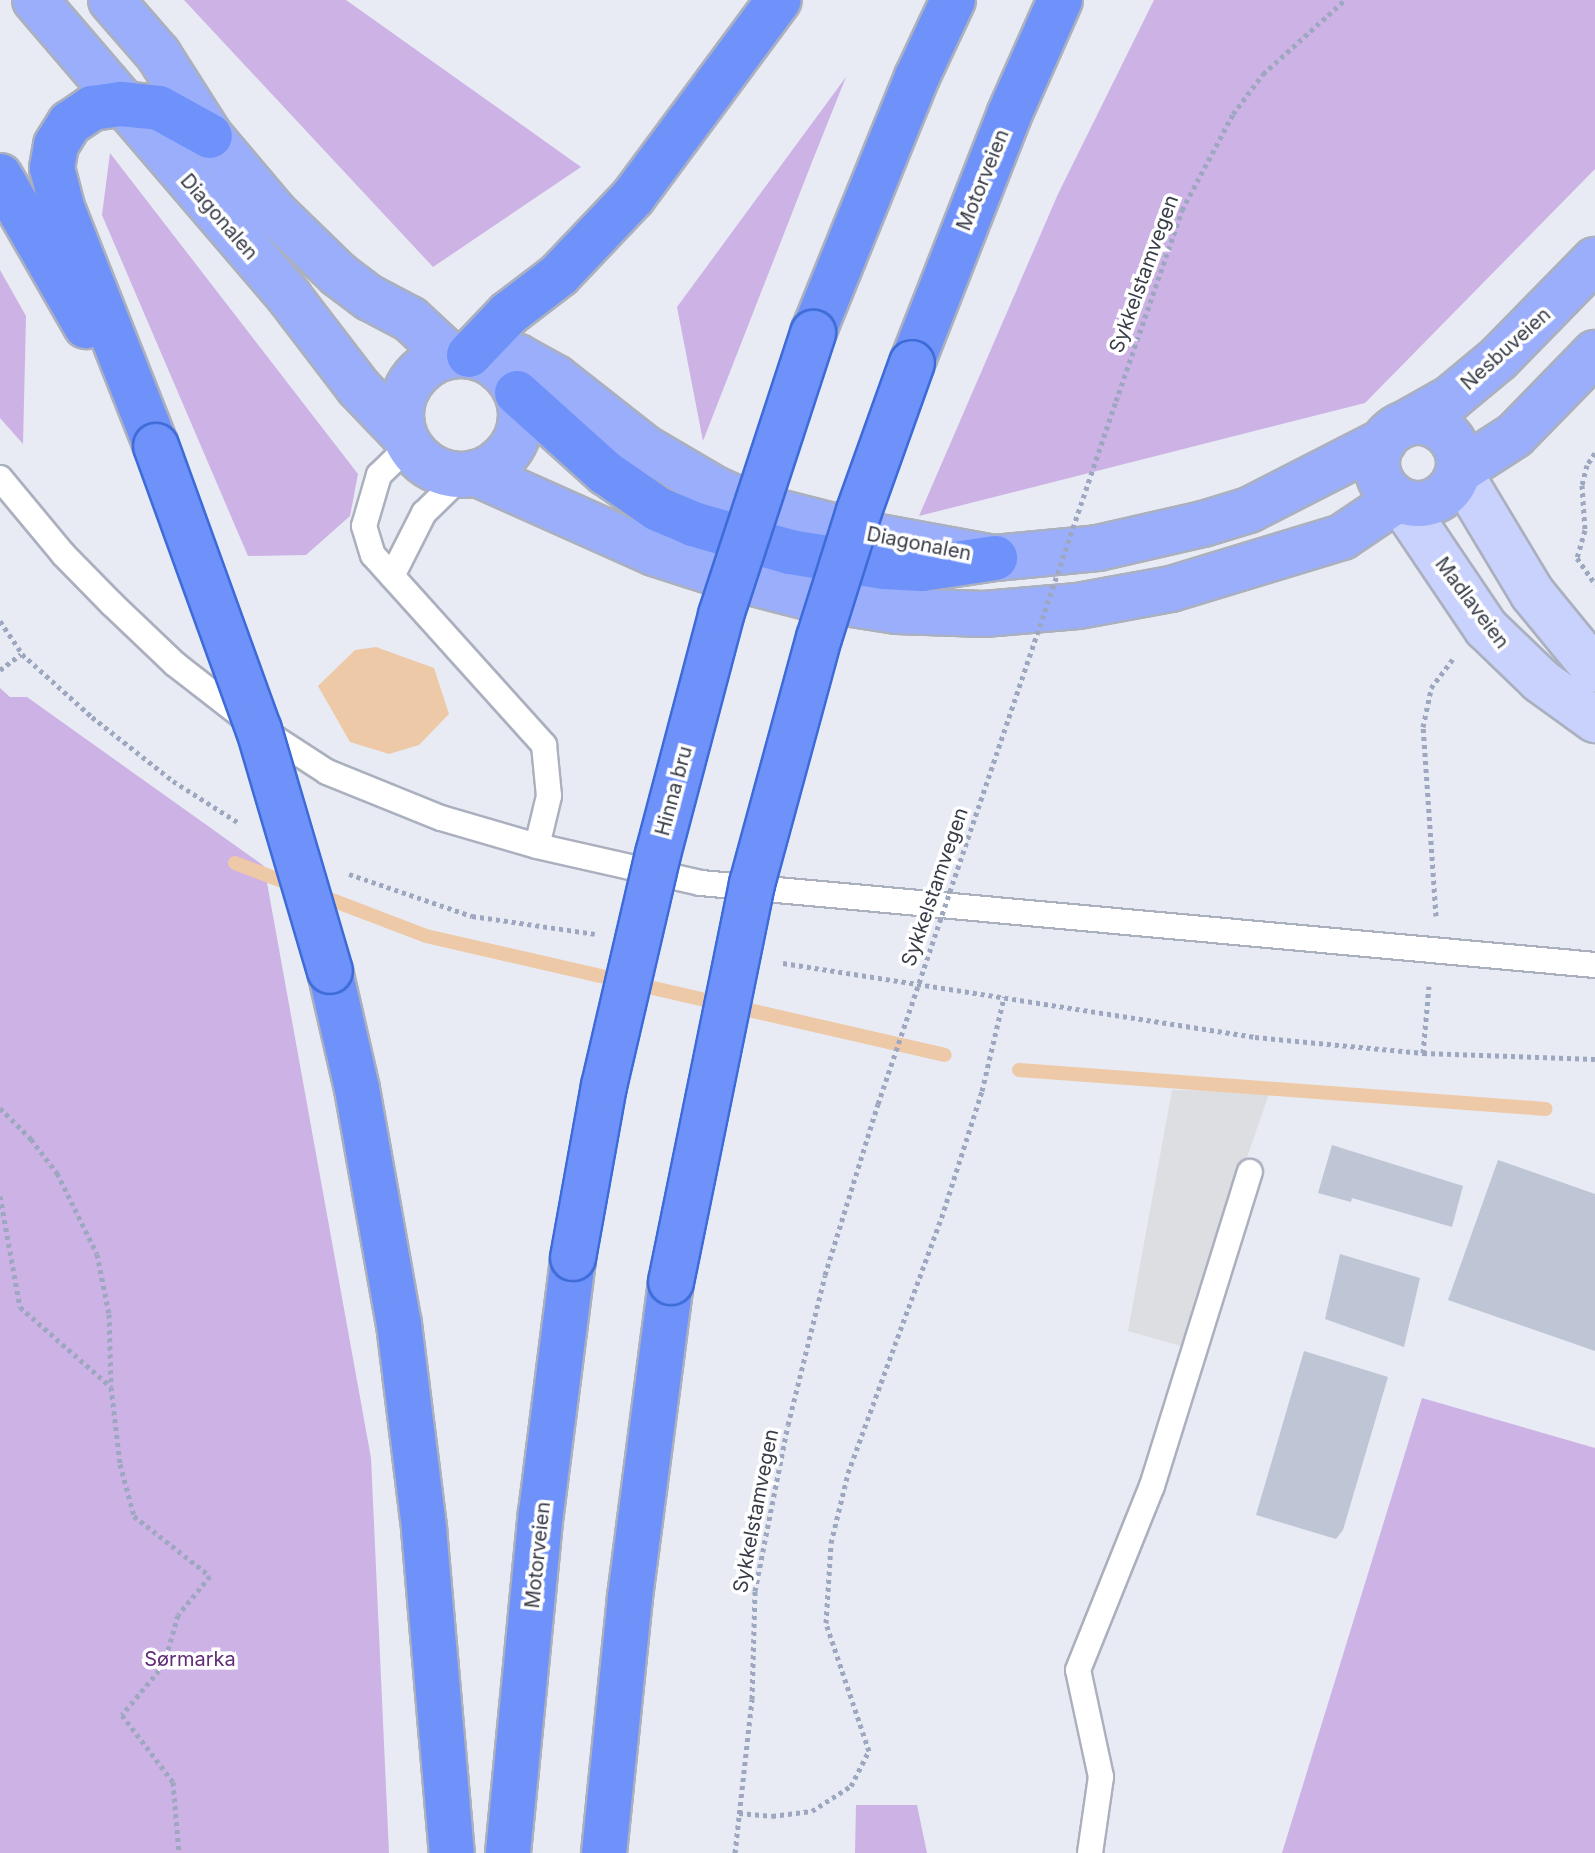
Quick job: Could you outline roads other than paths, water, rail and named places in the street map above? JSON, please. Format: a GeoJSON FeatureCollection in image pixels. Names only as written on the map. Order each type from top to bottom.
{"type":"FeatureCollection","features":[{"type":"Feature","properties":{"kind":"highway"},"geometry":{"type":"LineString","coordinates":[[467,356],[508,314],[559,275],[633,197],[779,0]]}},
{"type":"Feature","properties":{"kind":"highway","name":"Hinna bru"},"geometry":{"type":"LineString","coordinates":[[573,1258],[604,1086],[661,839],[721,615],[813,333],[911,92],[953,0]]}},
{"type":"Feature","properties":{"kind":"highway","name":"Motorveien"},"geometry":{"type":"LineString","coordinates":[[604,1853],[637,1539],[671,1282],[752,884],[819,638],[859,511],[912,363],[1009,115],[1060,0]]}},
{"type":"Feature","properties":{"kind":"highway"},"geometry":{"type":"LineString","coordinates":[[210,136],[159,108],[121,104],[92,108],[70,123],[56,145],[52,168],[66,218],[156,446],[259,730],[330,971],[378,1194],[401,1338],[424,1529],[452,1853]]}},
{"type":"Feature","properties":{"kind":"highway"},"geometry":{"type":"LineString","coordinates":[[0,176],[156,446]]}},
{"type":"Feature","properties":{"kind":"highway"},"geometry":{"type":"LineString","coordinates":[[517,393],[617,482],[658,509],[693,524],[790,552],[884,567],[922,569],[995,558]]}},
{"type":"Feature","properties":{"kind":"highway","name":"Motorveien"},"geometry":{"type":"LineString","coordinates":[[508,1853],[541,1513],[573,1258]]}},
{"type":"Feature","properties":{"kind":"main road","name":"Diagonalen"},"geometry":{"type":"LineString","coordinates":[[35,0],[290,298],[358,387],[406,440]]}},
{"type":"Feature","properties":{"kind":"main road"},"geometry":{"type":"LineString","coordinates":[[111,0],[158,54],[210,136],[309,248],[370,298],[410,319],[467,356],[502,372],[517,393],[521,409],[515,443],[498,462],[469,474]]}},
{"type":"Feature","properties":{"kind":"main road","name":"Nesbuveien"},"geometry":{"type":"LineString","coordinates":[[1394,432],[1451,398],[1498,359],[1595,260]]}},
{"type":"Feature","properties":{"kind":"main road"},"geometry":{"type":"LineString","coordinates":[[467,356],[423,369],[404,393],[400,413],[406,440],[423,462],[442,472],[469,474],[654,553],[722,575],[807,597],[897,611],[984,614],[1078,606],[1200,581],[1342,537],[1399,501],[1420,501],[1443,493],[1460,472],[1515,435],[1595,353]]}},
{"type":"Feature","properties":{"kind":"main road","name":"Diagonalen"},"geometry":{"type":"LineString","coordinates":[[467,356],[518,357],[556,378],[645,448],[715,489],[751,505],[868,535],[995,558],[1098,548],[1249,510],[1394,432]]}},
{"type":"Feature","properties":{"kind":"main road"},"geometry":{"type":"LineString","coordinates":[[1399,501],[1385,489],[1378,473],[1377,456],[1394,432],[1427,423],[1446,432],[1458,449],[1460,472],[1532,593],[1595,670]]}},
{"type":"Feature","properties":{"kind":"main road","name":"Madlaveien"},"geometry":{"type":"LineString","coordinates":[[1399,501],[1486,628],[1541,681],[1595,720]]}},
{"type":"Feature","properties":{"kind":"lane"},"geometry":{"type":"LineString","coordinates":[[406,440],[379,475],[364,526],[373,555],[544,745],[549,796],[537,846]]}},
{"type":"Feature","properties":{"kind":"lane"},"geometry":{"type":"LineString","coordinates":[[392,576],[424,513],[469,474]]}},
{"type":"Feature","properties":{"kind":"lane"},"geometry":{"type":"LineString","coordinates":[[0,478],[63,554],[112,604],[175,664],[247,720],[327,772],[441,818],[537,846],[701,883],[1595,965]]}},
{"type":"Feature","properties":{"kind":"lane"},"geometry":{"type":"LineString","coordinates":[[1090,1853],[1101,1777],[1078,1670],[1152,1486],[1250,1172]]}},
{"type":"Feature","properties":{"kind":"waterway"},"geometry":{"type":"LineString","coordinates":[[235,863],[426,936],[945,1055]]}},
{"type":"Feature","properties":{"kind":"waterway"},"geometry":{"type":"LineString","coordinates":[[1019,1070],[1546,1109]]}},
{"type":"Feature","properties":{"kind":"park label","name":"Sørmarka"},"geometry":{"type":"Point","coordinates":[190,1659]}}]}
